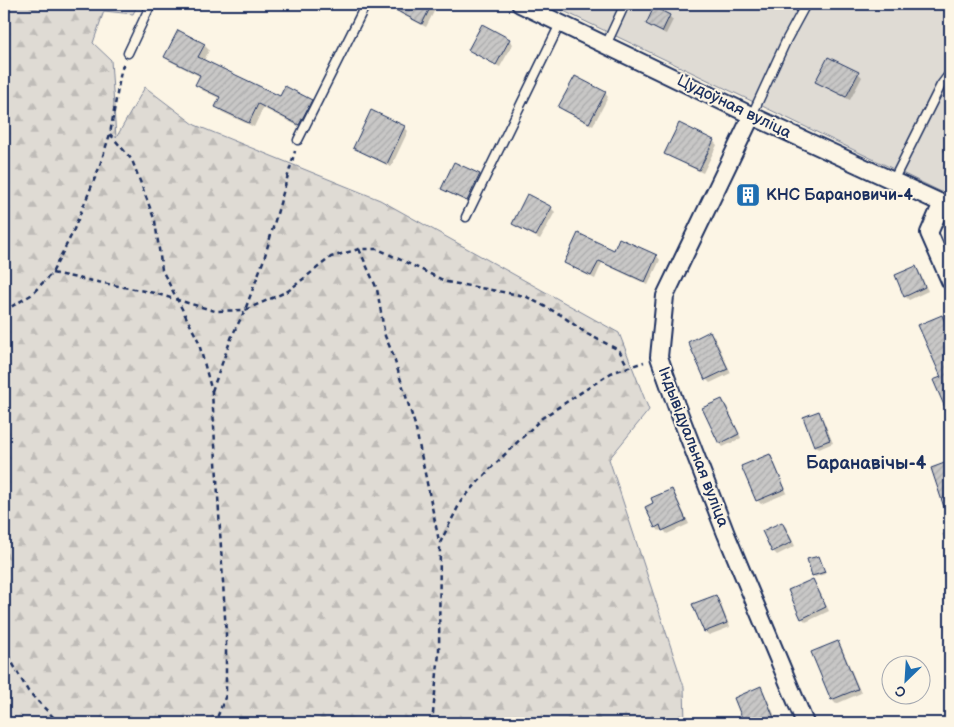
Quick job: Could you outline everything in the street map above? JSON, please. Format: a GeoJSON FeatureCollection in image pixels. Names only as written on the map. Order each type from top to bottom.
{"type":"FeatureCollection","features":[{"type":"Feature","properties":{"kind":"street","name":"Цудоўная вуліца"},"geometry":{"type":"LineString","coordinates":[[521,4],[752,115],[946,205]]}},
{"type":"Feature","properties":{"kind":"street","name":"Індывідуальная вуліца"},"geometry":{"type":"LineString","coordinates":[[752,115],[666,296],[659,356],[726,534],[805,723]]}},
{"type":"Feature","properties":{"kind":"street"},"geometry":{"type":"LineString","coordinates":[[946,205],[929,233],[950,281]]}},
{"type":"Feature","properties":{"kind":"lane"},"geometry":{"type":"LineString","coordinates":[[128,53],[151,4]]}},
{"type":"Feature","properties":{"kind":"lane"},"geometry":{"type":"LineString","coordinates":[[298,140],[366,4]]}},
{"type":"Feature","properties":{"kind":"lane"},"geometry":{"type":"LineString","coordinates":[[606,45],[625,4]]}},
{"type":"Feature","properties":{"kind":"lane"},"geometry":{"type":"LineString","coordinates":[[752,115],[787,39],[806,4]]}},
{"type":"Feature","properties":{"kind":"lane"},"geometry":{"type":"LineString","coordinates":[[466,218],[560,24]]}},
{"type":"Feature","properties":{"kind":"lane"},"geometry":{"type":"LineString","coordinates":[[893,181],[941,85],[950,73]]}},
{"type":"Feature","properties":{"kind":"path"},"geometry":{"type":"LineString","coordinates":[[4,311],[31,295],[52,273],[72,234],[99,168],[110,134],[120,71],[128,53]]}},
{"type":"Feature","properties":{"kind":"path"},"geometry":{"type":"LineString","coordinates":[[110,134],[132,160],[155,221],[162,270],[198,340],[212,392],[226,634],[226,695],[215,723]]}},
{"type":"Feature","properties":{"kind":"path"},"geometry":{"type":"LineString","coordinates":[[212,392],[232,336],[246,310],[264,259],[298,140]]}},
{"type":"Feature","properties":{"kind":"path"},"geometry":{"type":"LineString","coordinates":[[52,273],[178,300],[215,311],[246,310],[288,291],[331,258],[359,250],[378,249],[447,282],[525,296],[561,314],[587,334],[619,350],[628,367]]}},
{"type":"Feature","properties":{"kind":"path"},"geometry":{"type":"LineString","coordinates":[[359,250],[377,289],[385,336],[392,352],[415,425],[440,543],[438,653],[432,723]]}},
{"type":"Feature","properties":{"kind":"path"},"geometry":{"type":"LineString","coordinates":[[440,543],[461,501],[489,470],[542,418],[611,373],[659,356]]}},
{"type":"Feature","properties":{"kind":"path"},"geometry":{"type":"LineString","coordinates":[[4,648],[28,691],[59,723]]}},
{"type":"Feature","properties":{"kind":"green space"},"geometry":{"type":"Polygon","coordinates":[[[4,4],[138,4],[133,14],[104,11],[93,43],[111,60],[116,138],[145,87],[195,125],[380,200],[619,333],[649,410],[609,459],[684,687],[685,723],[4,723],[4,4]]]}},
{"type":"Feature","properties":{"kind":"green space"},"geometry":{"type":"Polygon","coordinates":[[[549,4],[950,4],[950,196],[549,4]]]}},
{"type":"Feature","properties":{"kind":"building"},"geometry":{"type":"Polygon","coordinates":[[[384,4],[432,4],[422,24],[384,4]]]}},
{"type":"Feature","properties":{"kind":"building"},"geometry":{"type":"Polygon","coordinates":[[[654,7],[670,15],[662,32],[646,24],[654,7]]]}},
{"type":"Feature","properties":{"kind":"building"},"geometry":{"type":"Polygon","coordinates":[[[482,24],[510,39],[496,65],[468,50],[482,24]]]}},
{"type":"Feature","properties":{"kind":"building"},"geometry":{"type":"Polygon","coordinates":[[[178,30],[205,44],[198,57],[280,96],[285,86],[312,100],[299,125],[258,104],[249,123],[215,107],[220,97],[195,85],[200,75],[164,57],[178,30]]]}},
{"type":"Feature","properties":{"kind":"building"},"geometry":{"type":"Polygon","coordinates":[[[828,57],[859,72],[846,97],[815,82],[828,57]]]}},
{"type":"Feature","properties":{"kind":"building"},"geometry":{"type":"Polygon","coordinates":[[[575,76],[606,92],[589,123],[558,107],[575,76]]]}},
{"type":"Feature","properties":{"kind":"building"},"geometry":{"type":"Polygon","coordinates":[[[371,110],[405,126],[387,164],[353,148],[371,110]]]}},
{"type":"Feature","properties":{"kind":"building"},"geometry":{"type":"Polygon","coordinates":[[[679,123],[714,140],[699,170],[664,154],[679,123]]]}},
{"type":"Feature","properties":{"kind":"building"},"geometry":{"type":"Polygon","coordinates":[[[454,162],[480,174],[467,201],[441,189],[454,162]]]}},
{"type":"Feature","properties":{"kind":"building"},"geometry":{"type":"Polygon","coordinates":[[[527,194],[552,207],[536,236],[512,224],[527,194]]]}},
{"type":"Feature","properties":{"kind":"building"},"geometry":{"type":"Polygon","coordinates":[[[578,233],[614,250],[619,238],[657,255],[645,282],[599,261],[591,276],[564,263],[578,233]]]}},
{"type":"Feature","properties":{"kind":"building"},"geometry":{"type":"Polygon","coordinates":[[[916,266],[925,287],[904,297],[895,275],[916,266]]]}},
{"type":"Feature","properties":{"kind":"building"},"geometry":{"type":"Polygon","coordinates":[[[942,315],[950,335],[950,419],[933,380],[941,377],[918,325],[942,315]]]}},
{"type":"Feature","properties":{"kind":"building"},"geometry":{"type":"Polygon","coordinates":[[[710,331],[728,369],[705,380],[688,342],[710,331]]]}},
{"type":"Feature","properties":{"kind":"building"},"geometry":{"type":"Polygon","coordinates":[[[722,399],[739,434],[719,444],[702,408],[722,399]]]}},
{"type":"Feature","properties":{"kind":"building"},"geometry":{"type":"Polygon","coordinates":[[[819,411],[830,440],[814,446],[803,417],[819,411]]]}},
{"type":"Feature","properties":{"kind":"building"},"geometry":{"type":"Polygon","coordinates":[[[770,454],[785,489],[756,501],[741,466],[770,454]]]}},
{"type":"Feature","properties":{"kind":"building"},"geometry":{"type":"Polygon","coordinates":[[[950,461],[950,518],[948,519],[931,468],[950,461]]]}},
{"type":"Feature","properties":{"kind":"building"},"geometry":{"type":"Polygon","coordinates":[[[672,489],[686,520],[662,531],[660,525],[655,528],[645,507],[653,503],[651,498],[672,489]]]}},
{"type":"Feature","properties":{"kind":"building"},"geometry":{"type":"Polygon","coordinates":[[[782,522],[792,542],[772,552],[762,531],[782,522]]]}},
{"type":"Feature","properties":{"kind":"building"},"geometry":{"type":"Polygon","coordinates":[[[819,556],[825,572],[812,576],[807,559],[819,556]]]}},
{"type":"Feature","properties":{"kind":"building"},"geometry":{"type":"Polygon","coordinates":[[[813,579],[826,607],[801,619],[788,590],[813,579]]]}},
{"type":"Feature","properties":{"kind":"building"},"geometry":{"type":"Polygon","coordinates":[[[716,595],[727,623],[704,632],[692,604],[716,595]]]}},
{"type":"Feature","properties":{"kind":"building"},"geometry":{"type":"Polygon","coordinates":[[[838,641],[858,689],[831,700],[811,652],[838,641]]]}},
{"type":"Feature","properties":{"kind":"building"},"geometry":{"type":"Polygon","coordinates":[[[761,686],[776,723],[744,723],[734,698],[761,686]]]}},
{"type":"Feature","properties":{"kind":"place","name":"КНС Барановичи-4"},"geometry":{"type":"Point","coordinates":[748,195]}},
{"type":"Feature","properties":{"kind":"district","name":"Баранавічы-4"},"geometry":{"type":"Point","coordinates":[866,463]}}]}
